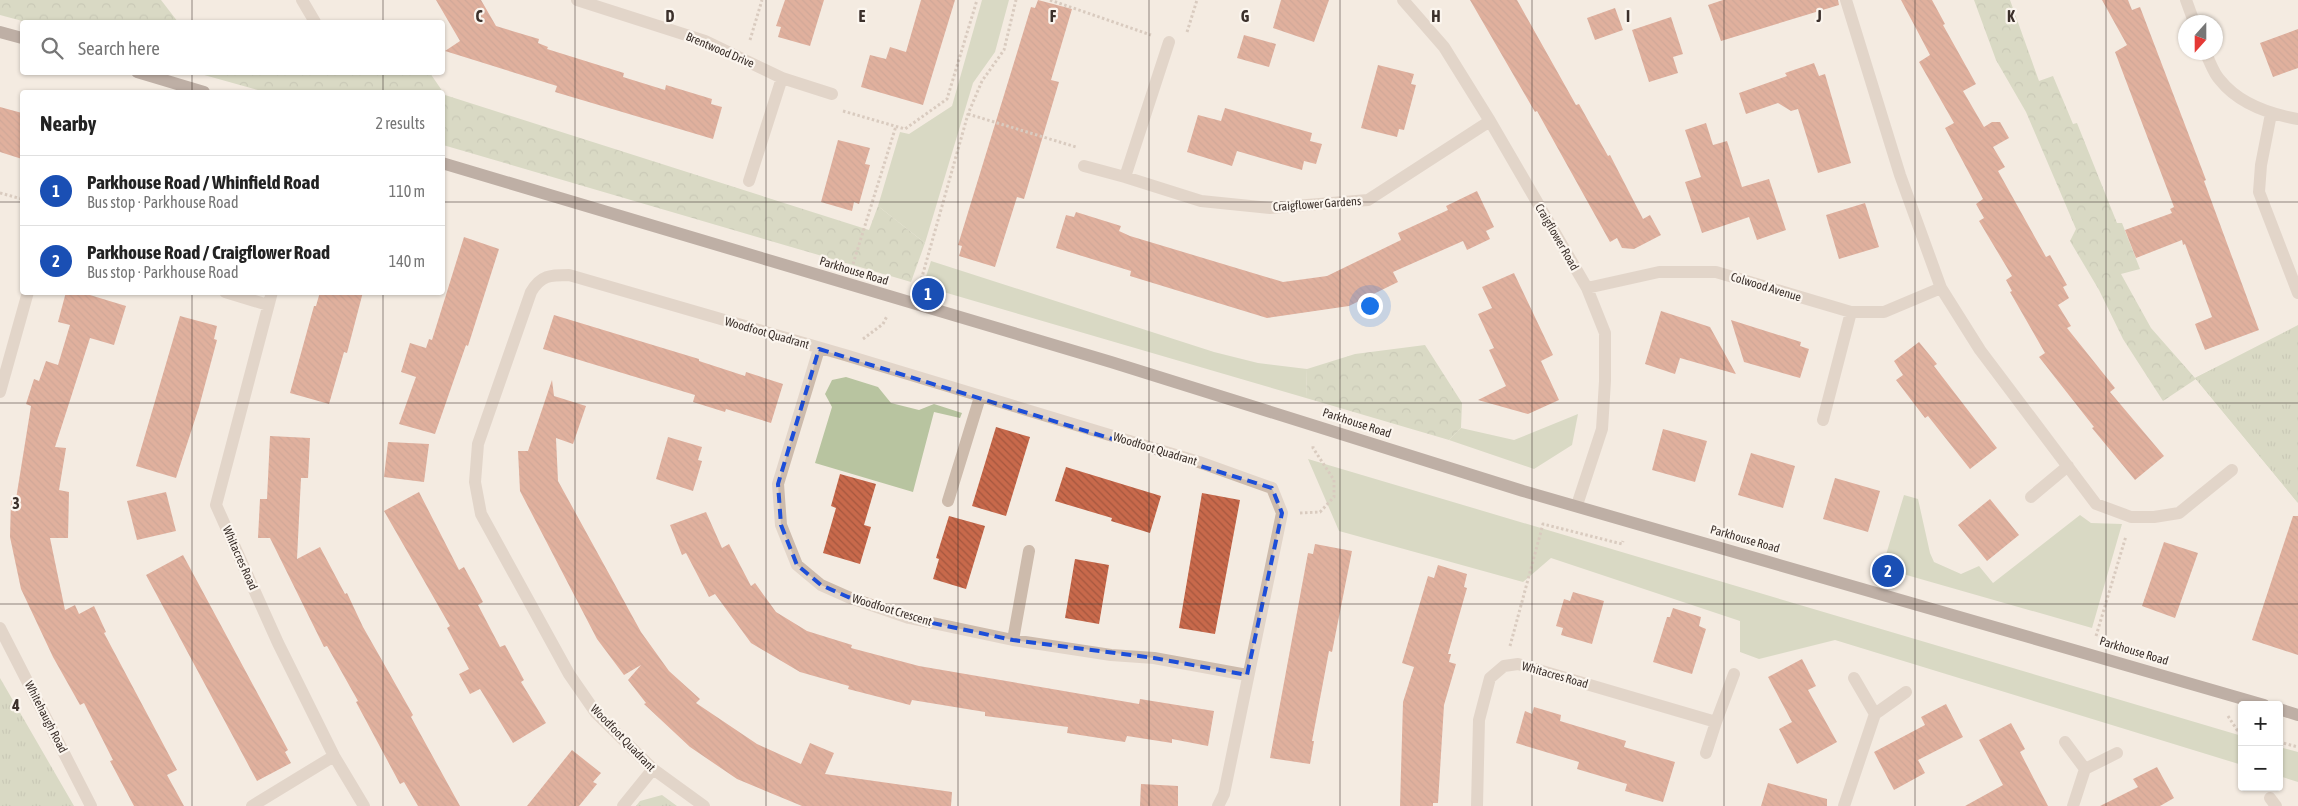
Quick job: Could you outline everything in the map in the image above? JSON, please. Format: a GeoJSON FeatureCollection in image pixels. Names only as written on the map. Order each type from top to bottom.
{"type":"FeatureCollection","features":[{"type":"Feature","properties":{"kind":"main road"},"geometry":{"type":"LineString","coordinates":[[0,32],[20,37]]}},
{"type":"Feature","properties":{"kind":"main road"},"geometry":{"type":"LineString","coordinates":[[147,75],[197,90]]}},
{"type":"Feature","properties":{"kind":"main road","name":"Parkhouse Road"},"geometry":{"type":"LineString","coordinates":[[445,164],[1318,425],[1523,491],[1630,520],[2251,701]]}},
{"type":"Feature","properties":{"kind":"main road"},"geometry":{"type":"LineString","coordinates":[[2283,710],[2298,715]]}},
{"type":"Feature","properties":{"kind":"street"},"geometry":{"type":"LineString","coordinates":[[302,0],[314,20]]}},
{"type":"Feature","properties":{"kind":"street","name":"Brentwood Drive"},"geometry":{"type":"LineString","coordinates":[[578,0],[705,41],[782,78],[832,94]]}},
{"type":"Feature","properties":{"kind":"street","name":"Craigflower Road"},"geometry":{"type":"LineString","coordinates":[[1403,0],[1444,47],[1490,121],[1587,288],[1604,333],[1605,381],[1602,429],[1577,505]]}},
{"type":"Feature","properties":{"kind":"street"},"geometry":{"type":"LineString","coordinates":[[1846,0],[1900,174],[1941,288],[1980,350],[2096,504],[2131,517],[2154,517],[2179,513],[2232,470]]}},
{"type":"Feature","properties":{"kind":"street"},"geometry":{"type":"LineString","coordinates":[[2186,0],[2191,15]]}},
{"type":"Feature","properties":{"kind":"street"},"geometry":{"type":"LineString","coordinates":[[1125,177],[1169,42]]}},
{"type":"Feature","properties":{"kind":"street"},"geometry":{"type":"LineString","coordinates":[[2210,60],[2219,80],[2243,101],[2271,114],[2298,120]]}},
{"type":"Feature","properties":{"kind":"street"},"geometry":{"type":"LineString","coordinates":[[749,180],[782,78]]}},
{"type":"Feature","properties":{"kind":"street"},"geometry":{"type":"LineString","coordinates":[[2271,114],[2261,165],[2259,192],[2298,293]]}},
{"type":"Feature","properties":{"kind":"street","name":"Craigflower Gardens"},"geometry":{"type":"LineString","coordinates":[[1084,166],[1201,201],[1270,208],[1368,200],[1490,121]]}},
{"type":"Feature","properties":{"kind":"street","name":"Colwood Avenue"},"geometry":{"type":"LineString","coordinates":[[1587,288],[1659,272],[1716,272],[1851,312],[1884,312],[1941,288]]}},
{"type":"Feature","properties":{"kind":"street","name":"Woodfoot Quadrant"},"geometry":{"type":"LineString","coordinates":[[704,806],[653,769],[596,713],[569,674],[482,514],[475,482],[478,444],[530,292],[537,281],[552,275],[569,275],[845,355],[1199,462],[1272,488],[1282,513]]}},
{"type":"Feature","properties":{"kind":"street"},"geometry":{"type":"LineString","coordinates":[[0,392],[27,295]]}},
{"type":"Feature","properties":{"kind":"street"},"geometry":{"type":"LineString","coordinates":[[235,295],[268,305]]}},
{"type":"Feature","properties":{"kind":"street","name":"Whitacres Road"},"geometry":{"type":"LineString","coordinates":[[271,295],[216,505],[278,643],[334,756],[364,806]]}},
{"type":"Feature","properties":{"kind":"street"},"geometry":{"type":"LineString","coordinates":[[1823,420],[1851,312]]}},
{"type":"Feature","properties":{"kind":"street","name":"Woodfoot Crescent"},"geometry":{"type":"LineString","coordinates":[[819,349],[778,484],[781,525],[797,565],[821,585],[848,597],[909,618],[1013,640],[1111,655],[1154,658],[1247,675]]}},
{"type":"Feature","properties":{"kind":"street"},"geometry":{"type":"LineString","coordinates":[[948,501],[980,396]]}},
{"type":"Feature","properties":{"kind":"street"},"geometry":{"type":"LineString","coordinates":[[2031,497],[2068,466]]}},
{"type":"Feature","properties":{"kind":"street"},"geometry":{"type":"LineString","coordinates":[[1218,806],[1224,794],[1247,675],[1282,513]]}},
{"type":"Feature","properties":{"kind":"street"},"geometry":{"type":"LineString","coordinates":[[1013,640],[1029,551]]}},
{"type":"Feature","properties":{"kind":"street","name":"Whitehaugh Road"},"geometry":{"type":"LineString","coordinates":[[0,628],[91,806]]}},
{"type":"Feature","properties":{"kind":"street","name":"Whitacres Road"},"geometry":{"type":"LineString","coordinates":[[1477,806],[1479,720],[1490,678],[1504,666],[1518,664],[1716,722]]}},
{"type":"Feature","properties":{"kind":"street"},"geometry":{"type":"LineString","coordinates":[[1706,753],[1734,674]]}},
{"type":"Feature","properties":{"kind":"street"},"geometry":{"type":"LineString","coordinates":[[1854,678],[1875,714]]}},
{"type":"Feature","properties":{"kind":"street"},"geometry":{"type":"LineString","coordinates":[[1844,806],[1875,714],[1906,692]]}},
{"type":"Feature","properties":{"kind":"street"},"geometry":{"type":"LineString","coordinates":[[2065,742],[2085,769]]}},
{"type":"Feature","properties":{"kind":"street"},"geometry":{"type":"LineString","coordinates":[[2073,806],[2085,769],[2117,753]]}},
{"type":"Feature","properties":{"kind":"street"},"geometry":{"type":"LineString","coordinates":[[252,806],[334,756]]}},
{"type":"Feature","properties":{"kind":"street"},"geometry":{"type":"LineString","coordinates":[[623,806],[653,769]]}},
{"type":"Feature","properties":{"kind":"path"},"geometry":{"type":"LineString","coordinates":[[744,60],[762,0]]}},
{"type":"Feature","properties":{"kind":"path"},"geometry":{"type":"LineString","coordinates":[[832,94],[836,109],[905,129],[947,99],[977,0]]}},
{"type":"Feature","properties":{"kind":"path"},"geometry":{"type":"LineString","coordinates":[[845,355],[883,324],[897,298],[902,283],[920,285],[968,114],[982,81],[1004,50],[1016,0]]}},
{"type":"Feature","properties":{"kind":"path"},"geometry":{"type":"LineString","coordinates":[[1050,0],[1169,42],[1186,35],[1197,0]]}},
{"type":"Feature","properties":{"kind":"path"},"geometry":{"type":"LineString","coordinates":[[968,114],[1085,150],[1084,166]]}},
{"type":"Feature","properties":{"kind":"path"},"geometry":{"type":"LineString","coordinates":[[847,284],[896,126]]}},
{"type":"Feature","properties":{"kind":"path"},"geometry":{"type":"LineString","coordinates":[[0,194],[20,199]]}},
{"type":"Feature","properties":{"kind":"path"},"geometry":{"type":"LineString","coordinates":[[1282,513],[1320,512],[1334,497],[1334,480],[1313,448],[1318,425]]}},
{"type":"Feature","properties":{"kind":"path"},"geometry":{"type":"LineString","coordinates":[[2089,653],[2113,583],[2131,517]]}},
{"type":"Feature","properties":{"kind":"path"},"geometry":{"type":"LineString","coordinates":[[1504,666],[1543,524],[1622,544],[1630,520]]}},
{"type":"Feature","properties":{"kind":"path"},"geometry":{"type":"LineString","coordinates":[[2283,743],[2298,747]]}},
{"type":"Feature","properties":{"kind":"highlighted area"},"geometry":{"type":"Polygon","coordinates":[[[819,349],[1272,488],[1282,513],[1247,675],[1154,658],[1013,640],[909,618],[848,597],[821,585],[797,565],[781,525],[778,484],[819,349]]]}},
{"type":"Feature","properties":{"kind":"green space"},"geometry":{"type":"Polygon","coordinates":[[[0,0],[161,0],[176,20],[20,20],[0,15],[0,0]]]}},
{"type":"Feature","properties":{"kind":"green space"},"geometry":{"type":"Polygon","coordinates":[[[982,0],[1009,0],[995,52],[973,83],[925,243],[878,206],[900,132],[909,134],[952,106],[982,0]]]}},
{"type":"Feature","properties":{"kind":"green space"},"geometry":{"type":"Polygon","coordinates":[[[1974,0],[2010,0],[2039,81],[2053,76],[2073,124],[2077,123],[2117,223],[2122,223],[2140,269],[2121,274],[2151,328],[2195,378],[2217,367],[2298,503],[2196,379],[2163,401],[2123,339],[2099,290],[2070,241],[2076,229],[2026,112],[1996,60],[1974,0]]]}},
{"type":"Feature","properties":{"kind":"green space"},"geometry":{"type":"Polygon","coordinates":[[[204,75],[431,75],[442,90],[258,90],[204,75]]]}},
{"type":"Feature","properties":{"kind":"green space"},"geometry":{"type":"Polygon","coordinates":[[[445,95],[869,230],[878,206],[925,243],[911,282],[445,146],[445,95]]]}},
{"type":"Feature","properties":{"kind":"green space"},"geometry":{"type":"Polygon","coordinates":[[[931,261],[1214,352],[1258,363],[1307,369],[1306,398],[923,286],[931,261]]]}},
{"type":"Feature","properties":{"kind":"green space"},"geometry":{"type":"Polygon","coordinates":[[[2298,325],[2298,503],[2195,378],[2298,325]]]}},
{"type":"Feature","properties":{"kind":"green space"},"geometry":{"type":"Polygon","coordinates":[[[1425,345],[1462,403],[1461,428],[1449,440],[1306,398],[1307,369],[1355,354],[1425,345]]]}},
{"type":"Feature","properties":{"kind":"green space"},"geometry":{"type":"Polygon","coordinates":[[[846,377],[878,387],[891,403],[919,410],[934,404],[962,413],[960,418],[934,412],[913,492],[815,463],[832,407],[825,394],[832,380],[846,377]]]}},
{"type":"Feature","properties":{"kind":"green space"},"geometry":{"type":"Polygon","coordinates":[[[1578,414],[1572,445],[1534,469],[1449,440],[1461,428],[1514,440],[1578,414]]]}},
{"type":"Feature","properties":{"kind":"green space"},"geometry":{"type":"Polygon","coordinates":[[[1308,459],[2238,735],[2238,764],[1835,640],[1759,659],[1740,652],[1740,621],[1551,558],[1523,582],[1339,531],[1308,459]]]}},
{"type":"Feature","properties":{"kind":"green space"},"geometry":{"type":"Polygon","coordinates":[[[1904,495],[1918,499],[1930,553],[1934,562],[1961,574],[1979,566],[1993,583],[2080,515],[2091,523],[2122,524],[2092,628],[1882,568],[1904,495]]]}},
{"type":"Feature","properties":{"kind":"green space"},"geometry":{"type":"Polygon","coordinates":[[[0,678],[74,806],[0,806],[0,678]]]}},
{"type":"Feature","properties":{"kind":"green space"},"geometry":{"type":"Polygon","coordinates":[[[2283,748],[2298,752],[2298,782],[2283,777],[2283,748]]]}},
{"type":"Feature","properties":{"kind":"green space"},"geometry":{"type":"Polygon","coordinates":[[[662,795],[677,806],[636,806],[640,801],[662,795]]]}},
{"type":"Feature","properties":{"kind":"building"},"geometry":{"type":"Polygon","coordinates":[[[436,0],[481,0],[496,26],[539,39],[538,43],[548,47],[547,49],[624,73],[623,77],[665,90],[666,85],[712,99],[711,104],[722,107],[713,139],[555,92],[557,86],[445,51],[460,41],[436,0]]]}},
{"type":"Feature","properties":{"kind":"building"},"geometry":{"type":"Polygon","coordinates":[[[785,0],[824,0],[810,46],[778,37],[781,27],[776,26],[785,0]]]}},
{"type":"Feature","properties":{"kind":"building"},"geometry":{"type":"Polygon","coordinates":[[[921,0],[955,0],[923,105],[861,87],[870,55],[886,59],[890,47],[906,52],[921,0]]]}},
{"type":"Feature","properties":{"kind":"building"},"geometry":{"type":"Polygon","coordinates":[[[1038,0],[1072,9],[1051,80],[1059,82],[1037,156],[1024,199],[1017,197],[995,267],[959,256],[962,246],[958,245],[1031,7],[1035,8],[1038,0]]]}},
{"type":"Feature","properties":{"kind":"building"},"geometry":{"type":"Polygon","coordinates":[[[1281,0],[1329,0],[1314,42],[1273,28],[1281,0]]]}},
{"type":"Feature","properties":{"kind":"building"},"geometry":{"type":"Polygon","coordinates":[[[1470,0],[1517,0],[1576,105],[1579,104],[1608,156],[1610,155],[1643,219],[1650,215],[1661,235],[1634,249],[1622,248],[1617,238],[1610,242],[1537,111],[1535,112],[1470,0]]]}},
{"type":"Feature","properties":{"kind":"building"},"geometry":{"type":"Polygon","coordinates":[[[1723,0],[1838,0],[1839,5],[1721,41],[1708,5],[1723,0]]]}},
{"type":"Feature","properties":{"kind":"building"},"geometry":{"type":"Polygon","coordinates":[[[1901,0],[1932,0],[1945,24],[1943,25],[1976,84],[1963,91],[1984,127],[1992,122],[2000,122],[2009,138],[1993,147],[2005,167],[1998,171],[2046,257],[2050,255],[2067,285],[2063,287],[2069,298],[2058,305],[2071,326],[2067,328],[2115,388],[2110,392],[2164,456],[2135,480],[2092,428],[2094,427],[2039,357],[2045,353],[2010,292],[2012,291],[2006,280],[2012,276],[1979,221],[1984,218],[1976,204],[1983,199],[1945,128],[1954,123],[1919,62],[1930,55],[1901,0]]]}},
{"type":"Feature","properties":{"kind":"building"},"geometry":{"type":"Polygon","coordinates":[[[2102,0],[2128,0],[2132,10],[2140,7],[2206,180],[2204,181],[2259,330],[2205,350],[2195,324],[2212,317],[2182,240],[2136,258],[2125,230],[2172,213],[2170,209],[2174,207],[2115,52],[2127,45],[2102,0]]]}},
{"type":"Feature","properties":{"kind":"building"},"geometry":{"type":"Polygon","coordinates":[[[1615,8],[1623,30],[1595,40],[1587,18],[1615,8]]]}},
{"type":"Feature","properties":{"kind":"building"},"geometry":{"type":"Polygon","coordinates":[[[1671,17],[1683,54],[1673,57],[1678,73],[1649,82],[1632,30],[1671,17]]]}},
{"type":"Feature","properties":{"kind":"building"},"geometry":{"type":"Polygon","coordinates":[[[2298,29],[2298,68],[2273,77],[2260,43],[2298,29]]]}},
{"type":"Feature","properties":{"kind":"building"},"geometry":{"type":"Polygon","coordinates":[[[1244,35],[1276,44],[1269,67],[1237,58],[1244,35]]]}},
{"type":"Feature","properties":{"kind":"building"},"geometry":{"type":"Polygon","coordinates":[[[1814,63],[1819,76],[1825,74],[1851,163],[1818,173],[1798,109],[1791,111],[1778,103],[1746,114],[1739,93],[1787,76],[1785,73],[1814,63]]]}},
{"type":"Feature","properties":{"kind":"building"},"geometry":{"type":"Polygon","coordinates":[[[1378,65],[1414,74],[1411,84],[1416,85],[1404,130],[1399,129],[1397,137],[1361,128],[1378,65]]]}},
{"type":"Feature","properties":{"kind":"building"},"geometry":{"type":"Polygon","coordinates":[[[0,107],[20,112],[20,158],[0,152],[0,107]]]}},
{"type":"Feature","properties":{"kind":"building"},"geometry":{"type":"Polygon","coordinates":[[[1225,108],[1312,133],[1310,141],[1322,144],[1316,164],[1304,161],[1302,170],[1237,151],[1232,166],[1187,152],[1198,115],[1221,121],[1225,108]]]}},
{"type":"Feature","properties":{"kind":"building"},"geometry":{"type":"Polygon","coordinates":[[[1706,123],[1713,145],[1727,141],[1742,187],[1769,179],[1786,230],[1757,240],[1749,217],[1702,233],[1685,182],[1701,177],[1685,130],[1706,123]]]}},
{"type":"Feature","properties":{"kind":"building"},"geometry":{"type":"Polygon","coordinates":[[[838,140],[870,148],[865,164],[870,165],[859,204],[854,202],[852,211],[821,202],[838,140]]]}},
{"type":"Feature","properties":{"kind":"building"},"geometry":{"type":"Polygon","coordinates":[[[1477,191],[1494,227],[1486,231],[1490,239],[1467,250],[1463,241],[1393,272],[1398,282],[1349,306],[1267,318],[1130,276],[1131,271],[1056,248],[1066,215],[1074,217],[1076,212],[1121,226],[1119,231],[1130,236],[1283,282],[1327,276],[1401,240],[1398,233],[1448,210],[1446,206],[1477,191]]]}},
{"type":"Feature","properties":{"kind":"building"},"geometry":{"type":"Polygon","coordinates":[[[1865,203],[1879,247],[1839,259],[1826,215],[1865,203]]]}},
{"type":"Feature","properties":{"kind":"building"},"geometry":{"type":"Polygon","coordinates":[[[464,237],[499,249],[468,346],[466,345],[435,434],[399,424],[416,377],[401,372],[410,343],[426,348],[429,339],[432,340],[464,237]]]}},
{"type":"Feature","properties":{"kind":"building"},"geometry":{"type":"Polygon","coordinates":[[[1514,273],[1553,355],[1541,361],[1559,400],[1528,414],[1478,400],[1506,386],[1489,350],[1494,348],[1478,314],[1492,308],[1482,287],[1514,273]]]}},
{"type":"Feature","properties":{"kind":"building"},"geometry":{"type":"Polygon","coordinates":[[[65,295],[90,295],[126,306],[114,345],[90,338],[55,447],[66,448],[59,490],[69,492],[68,538],[50,538],[65,610],[75,605],[79,614],[94,606],[106,632],[104,633],[177,770],[167,775],[184,806],[134,806],[110,761],[113,760],[84,703],[80,705],[53,657],[21,589],[10,537],[11,499],[16,499],[31,406],[26,404],[34,379],[39,381],[46,361],[58,365],[70,325],[58,322],[65,295]]]}},
{"type":"Feature","properties":{"kind":"building"},"geometry":{"type":"Polygon","coordinates":[[[319,295],[362,295],[347,353],[344,352],[329,404],[290,393],[314,306],[316,306],[319,295]]]}},
{"type":"Feature","properties":{"kind":"building"},"geometry":{"type":"Polygon","coordinates":[[[1661,311],[1710,327],[1736,374],[1680,358],[1675,374],[1645,364],[1661,311]]]}},
{"type":"Feature","properties":{"kind":"building"},"geometry":{"type":"Polygon","coordinates":[[[554,315],[699,359],[699,361],[745,376],[746,372],[783,384],[771,423],[726,409],[725,412],[693,402],[695,395],[543,349],[554,315]]]}},
{"type":"Feature","properties":{"kind":"building"},"geometry":{"type":"Polygon","coordinates":[[[180,316],[217,326],[214,339],[217,340],[199,407],[176,478],[136,466],[180,316]]]}},
{"type":"Feature","properties":{"kind":"building"},"geometry":{"type":"Polygon","coordinates":[[[1731,320],[1801,342],[1800,346],[1809,349],[1800,378],[1744,362],[1731,320]]]}},
{"type":"Feature","properties":{"kind":"building"},"geometry":{"type":"Polygon","coordinates":[[[1919,342],[1937,364],[1934,366],[1997,448],[1970,469],[1928,416],[1925,418],[1896,380],[1903,375],[1894,361],[1919,342]]]}},
{"type":"Feature","properties":{"kind":"building"},"geometry":{"type":"Polygon","coordinates":[[[552,380],[554,396],[586,406],[573,444],[556,438],[558,481],[641,632],[669,671],[700,699],[696,703],[757,744],[801,764],[810,743],[834,753],[825,774],[952,792],[951,806],[802,806],[737,779],[690,747],[644,704],[646,703],[628,680],[641,665],[624,675],[597,639],[520,491],[518,451],[528,451],[552,380]]]}},
{"type":"Feature","properties":{"kind":"building"},"geometry":{"type":"Polygon","coordinates":[[[996,427],[1030,437],[1006,516],[972,506],[996,427]]]}},
{"type":"Feature","properties":{"kind":"building"},"geometry":{"type":"Polygon","coordinates":[[[1663,429],[1707,441],[1695,482],[1652,470],[1663,429]]]}},
{"type":"Feature","properties":{"kind":"building"},"geometry":{"type":"Polygon","coordinates":[[[270,436],[310,438],[308,478],[301,478],[297,559],[320,547],[413,715],[411,717],[460,806],[418,806],[404,782],[400,784],[356,702],[358,701],[327,646],[324,647],[270,538],[258,538],[260,499],[267,499],[270,436]]]}},
{"type":"Feature","properties":{"kind":"building"},"geometry":{"type":"Polygon","coordinates":[[[668,437],[702,447],[698,460],[702,461],[693,491],[656,479],[668,437]]]}},
{"type":"Feature","properties":{"kind":"building"},"geometry":{"type":"Polygon","coordinates":[[[388,442],[429,444],[424,482],[384,477],[388,442]]]}},
{"type":"Feature","properties":{"kind":"building"},"geometry":{"type":"Polygon","coordinates":[[[1751,453],[1795,466],[1783,508],[1738,495],[1751,453]]]}},
{"type":"Feature","properties":{"kind":"building"},"geometry":{"type":"Polygon","coordinates":[[[1066,467],[1161,496],[1150,533],[1111,521],[1112,518],[1055,501],[1066,467]]]}},
{"type":"Feature","properties":{"kind":"building"},"geometry":{"type":"Polygon","coordinates":[[[840,474],[876,484],[864,525],[871,527],[860,564],[823,553],[836,508],[831,506],[840,474]]]}},
{"type":"Feature","properties":{"kind":"building"},"geometry":{"type":"Polygon","coordinates":[[[1835,478],[1880,491],[1868,532],[1823,519],[1835,478]]]}},
{"type":"Feature","properties":{"kind":"building"},"geometry":{"type":"Polygon","coordinates":[[[166,492],[176,531],[137,540],[127,501],[166,492]]]}},
{"type":"Feature","properties":{"kind":"building"},"geometry":{"type":"Polygon","coordinates":[[[419,492],[459,570],[464,567],[483,602],[478,605],[500,647],[505,645],[524,680],[521,682],[546,723],[513,743],[480,689],[470,694],[459,674],[469,669],[447,628],[450,626],[384,511],[419,492]]]}},
{"type":"Feature","properties":{"kind":"building"},"geometry":{"type":"Polygon","coordinates":[[[1202,493],[1240,500],[1215,634],[1179,628],[1202,493]]]}},
{"type":"Feature","properties":{"kind":"building"},"geometry":{"type":"Polygon","coordinates":[[[1990,499],[2019,535],[1987,561],[1958,525],[1990,499]]]}},
{"type":"Feature","properties":{"kind":"building"},"geometry":{"type":"Polygon","coordinates":[[[706,512],[722,548],[729,544],[751,586],[755,583],[776,612],[807,631],[852,645],[851,648],[919,666],[1139,704],[1140,699],[1214,711],[1208,746],[1172,739],[1172,743],[1127,736],[1125,742],[1067,733],[1068,727],[985,716],[985,712],[912,700],[910,705],[848,689],[849,686],[800,672],[751,643],[715,594],[709,597],[686,553],[682,555],[670,525],[706,512]]]}},
{"type":"Feature","properties":{"kind":"building"},"geometry":{"type":"Polygon","coordinates":[[[949,516],[985,526],[966,589],[933,579],[939,559],[936,558],[949,516]]]}},
{"type":"Feature","properties":{"kind":"building"},"geometry":{"type":"Polygon","coordinates":[[[2293,516],[2298,516],[2298,655],[2252,640],[2293,516]]]}},
{"type":"Feature","properties":{"kind":"building"},"geometry":{"type":"Polygon","coordinates":[[[2164,542],[2198,553],[2175,618],[2142,606],[2164,542]]]}},
{"type":"Feature","properties":{"kind":"building"},"geometry":{"type":"Polygon","coordinates":[[[1315,544],[1352,551],[1332,652],[1329,651],[1312,741],[1314,741],[1310,764],[1270,758],[1308,553],[1313,554],[1315,544]]]}},
{"type":"Feature","properties":{"kind":"building"},"geometry":{"type":"Polygon","coordinates":[[[183,555],[288,750],[285,752],[291,763],[257,781],[146,575],[183,555]]]}},
{"type":"Feature","properties":{"kind":"building"},"geometry":{"type":"Polygon","coordinates":[[[1075,559],[1109,565],[1099,624],[1065,618],[1075,559]]]}},
{"type":"Feature","properties":{"kind":"building"},"geometry":{"type":"Polygon","coordinates":[[[1438,565],[1467,574],[1464,587],[1467,588],[1448,654],[1451,654],[1449,662],[1456,664],[1444,705],[1438,803],[1433,803],[1433,806],[1400,806],[1403,702],[1414,667],[1402,663],[1428,576],[1434,578],[1438,565]]]}},
{"type":"Feature","properties":{"kind":"building"},"geometry":{"type":"Polygon","coordinates":[[[1573,592],[1604,601],[1592,644],[1561,635],[1563,628],[1556,626],[1564,599],[1570,601],[1573,592]]]}},
{"type":"Feature","properties":{"kind":"building"},"geometry":{"type":"Polygon","coordinates":[[[1673,608],[1701,617],[1699,626],[1706,629],[1692,674],[1653,662],[1667,617],[1670,617],[1673,608]]]}},
{"type":"Feature","properties":{"kind":"building"},"geometry":{"type":"Polygon","coordinates":[[[1802,659],[1816,686],[1808,690],[1837,742],[1797,764],[1779,729],[1792,722],[1768,677],[1802,659]]]}},
{"type":"Feature","properties":{"kind":"building"},"geometry":{"type":"Polygon","coordinates":[[[1946,704],[1963,737],[1918,760],[1925,773],[1894,790],[1874,752],[1925,725],[1921,717],[1946,704]]]}},
{"type":"Feature","properties":{"kind":"building"},"geometry":{"type":"Polygon","coordinates":[[[1534,707],[1561,715],[1560,721],[1626,741],[1624,747],[1675,762],[1663,802],[1625,791],[1627,784],[1577,769],[1579,762],[1516,743],[1525,711],[1532,714],[1534,707]]]}},
{"type":"Feature","properties":{"kind":"building"},"geometry":{"type":"Polygon","coordinates":[[[2011,723],[2025,749],[2020,752],[2048,806],[1965,806],[2003,785],[1979,740],[2011,723]]]}},
{"type":"Feature","properties":{"kind":"building"},"geometry":{"type":"Polygon","coordinates":[[[572,750],[601,773],[593,782],[597,784],[579,806],[527,806],[572,750]]]}},
{"type":"Feature","properties":{"kind":"building"},"geometry":{"type":"Polygon","coordinates":[[[2157,767],[2174,798],[2160,806],[2100,806],[2138,787],[2133,779],[2157,767]]]}},
{"type":"Feature","properties":{"kind":"building"},"geometry":{"type":"Polygon","coordinates":[[[1768,783],[1827,799],[1827,806],[1761,806],[1768,783]]]}},
{"type":"Feature","properties":{"kind":"building"},"geometry":{"type":"Polygon","coordinates":[[[1141,784],[1178,786],[1178,806],[1140,806],[1141,784]]]}},
{"type":"Feature","properties":{"kind":"place","name":"Parkhouse Road / Whinfield Road"},"geometry":{"type":"Point","coordinates":[928,294]}},
{"type":"Feature","properties":{"kind":"place","name":"Parkhouse Road / Craigflower Road"},"geometry":{"type":"Point","coordinates":[1888,571]}}]}
